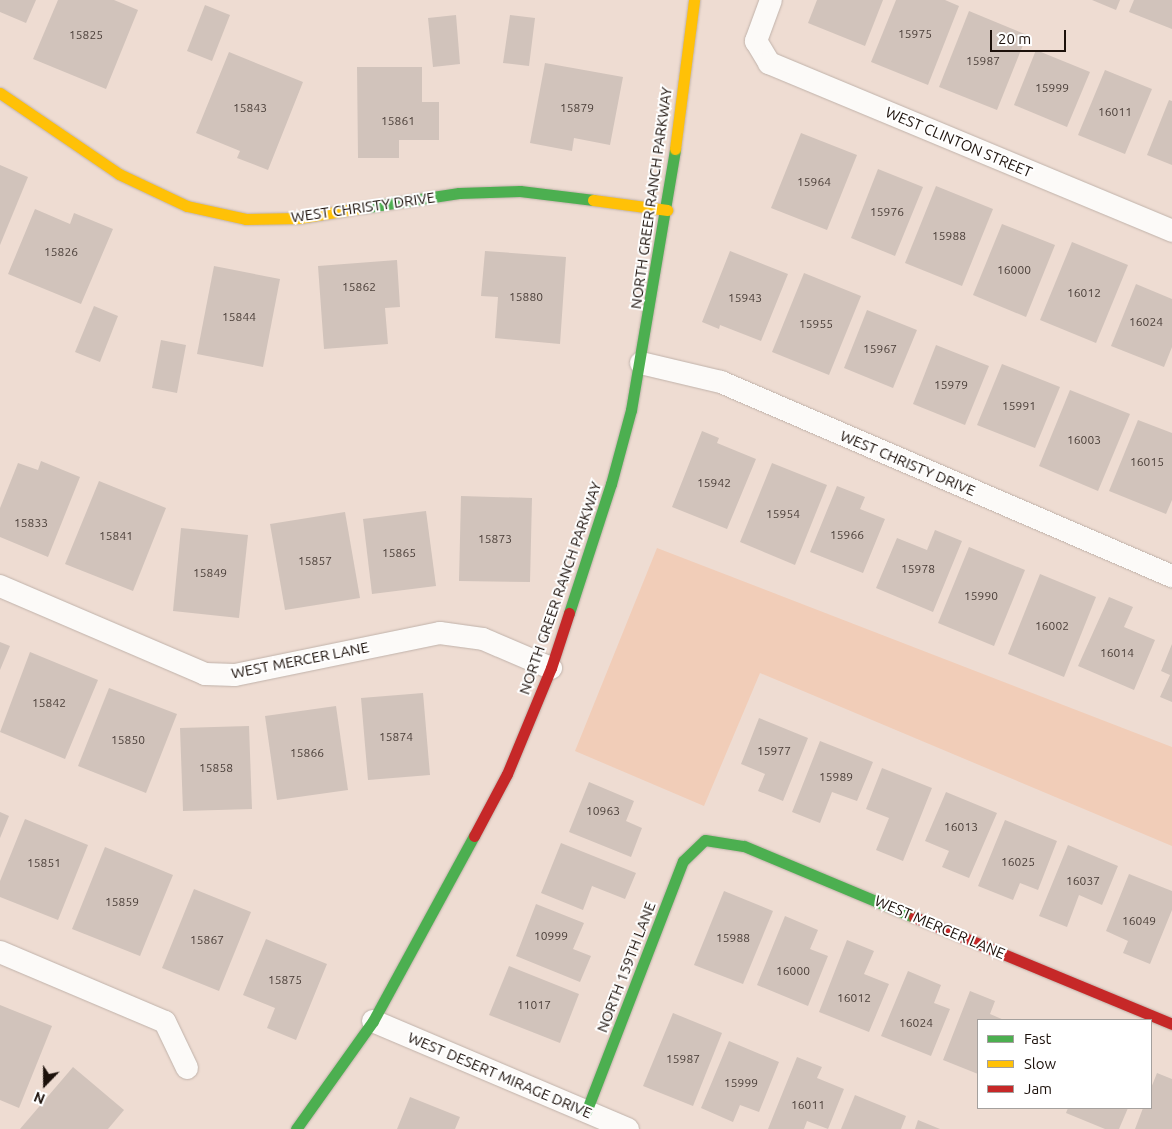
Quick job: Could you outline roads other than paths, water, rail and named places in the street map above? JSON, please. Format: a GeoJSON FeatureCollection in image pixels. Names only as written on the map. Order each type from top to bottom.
{"type":"FeatureCollection","features":[{"type":"Feature","properties":{"kind":"street","name":"NORTH GREER RANCH PARKWAY"},"geometry":{"type":"LineString","coordinates":[[296,1129],[373,1021],[507,774],[551,668],[612,484],[641,363],[667,210],[694,0]]}},
{"type":"Feature","properties":{"kind":"street","name":"WEST CLINTON STREET"},"geometry":{"type":"LineString","coordinates":[[771,0],[756,41],[769,63],[1172,231]]}},
{"type":"Feature","properties":{"kind":"street","name":"WEST CHRISTY DRIVE"},"geometry":{"type":"LineString","coordinates":[[0,94],[119,174],[187,206],[246,219],[299,218],[459,193],[520,190],[667,210]]}},
{"type":"Feature","properties":{"kind":"street","name":"WEST CHRISTY DRIVE"},"geometry":{"type":"LineString","coordinates":[[641,363],[721,382],[1172,576]]}},
{"type":"Feature","properties":{"kind":"street","name":"WEST MERCER LANE"},"geometry":{"type":"LineString","coordinates":[[0,586],[205,674],[235,675],[440,633],[483,639],[551,668]]}},
{"type":"Feature","properties":{"kind":"street","name":"WEST MERCER LANE"},"geometry":{"type":"LineString","coordinates":[[705,840],[744,846],[1172,1024]]}},
{"type":"Feature","properties":{"kind":"street","name":"NORTH 159TH LANE"},"geometry":{"type":"LineString","coordinates":[[586,1112],[682,861],[705,840]]}},
{"type":"Feature","properties":{"kind":"street"},"geometry":{"type":"LineString","coordinates":[[0,952],[165,1022],[187,1068]]}},
{"type":"Feature","properties":{"kind":"street","name":"WEST DESERT MIRAGE DRIVE"},"geometry":{"type":"LineString","coordinates":[[373,1021],[628,1129]]}}]}
